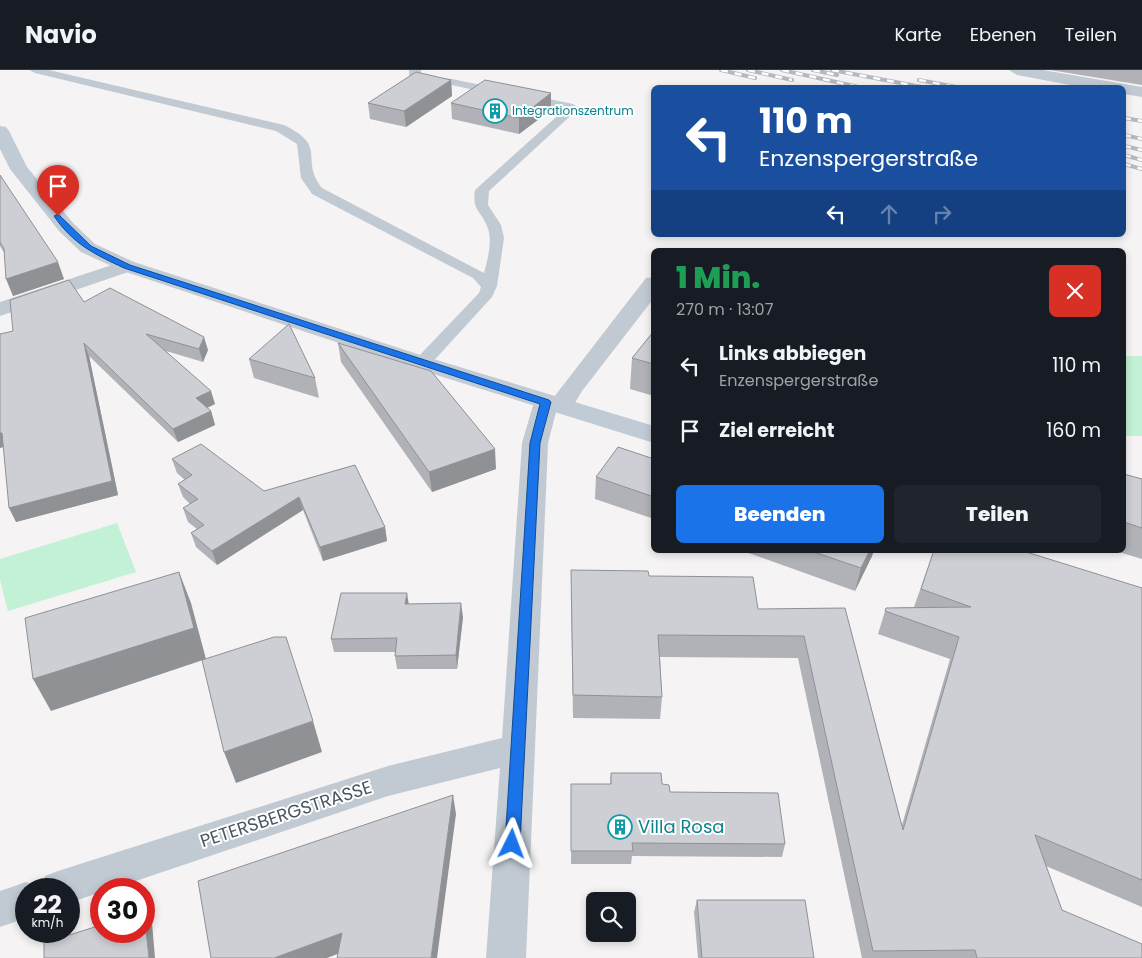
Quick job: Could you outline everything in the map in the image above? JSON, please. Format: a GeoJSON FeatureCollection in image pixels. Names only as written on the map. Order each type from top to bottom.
{"type":"FeatureCollection","features":[{"type":"Feature","properties":{"kind":"street"},"geometry":{"type":"LineString","coordinates":[[1017,70],[1099,85]]}},
{"type":"Feature","properties":{"kind":"street"},"geometry":{"type":"LineString","coordinates":[[1126,89],[1142,92]]}},
{"type":"Feature","properties":{"kind":"street"},"geometry":{"type":"LineString","coordinates":[[0,131],[19,169],[66,227],[88,248],[127,266],[422,363],[651,434]]}},
{"type":"Feature","properties":{"kind":"street"},"geometry":{"type":"LineString","coordinates":[[0,309],[127,266]]}},
{"type":"Feature","properties":{"kind":"street"},"geometry":{"type":"LineString","coordinates":[[506,958],[535,443],[553,404],[571,389],[651,287]]}},
{"type":"Feature","properties":{"kind":"street","name":"PETERSBERGSTRASSE"},"geometry":{"type":"LineString","coordinates":[[80,882],[388,780],[517,749]]}},
{"type":"Feature","properties":{"kind":"street"},"geometry":{"type":"LineString","coordinates":[[0,909],[15,904]]}},
{"type":"Feature","properties":{"kind":"lane"},"geometry":{"type":"LineString","coordinates":[[35,70],[280,128],[297,135],[304,143],[308,178],[317,191],[478,275],[489,286]]}},
{"type":"Feature","properties":{"kind":"lane"},"geometry":{"type":"LineString","coordinates":[[415,70],[414,75],[422,80],[434,79],[452,82],[573,108],[482,190],[479,202],[482,211],[494,226],[497,243],[489,286],[486,294],[422,363]]}},
{"type":"Feature","properties":{"kind":"green space"},"geometry":{"type":"Polygon","coordinates":[[[1126,356],[1142,356],[1142,436],[1126,436],[1126,356]]]}},
{"type":"Feature","properties":{"kind":"green space"},"geometry":{"type":"Polygon","coordinates":[[[117,523],[136,572],[8,611],[0,580],[0,559],[117,523]]]}},
{"type":"Feature","properties":{"kind":"building"},"geometry":{"type":"Polygon","coordinates":[[[416,72],[451,80],[404,111],[368,103],[416,72]]]}},
{"type":"Feature","properties":{"kind":"building"},"geometry":{"type":"Polygon","coordinates":[[[485,80],[551,93],[519,118],[451,103],[485,80]]]}},
{"type":"Feature","properties":{"kind":"building"},"geometry":{"type":"Polygon","coordinates":[[[0,175],[58,262],[6,279],[4,249],[0,242],[0,175]]]}},
{"type":"Feature","properties":{"kind":"building"},"geometry":{"type":"Polygon","coordinates":[[[69,280],[84,302],[110,288],[204,337],[199,349],[146,334],[211,391],[196,398],[211,411],[173,429],[84,343],[112,481],[9,508],[2,433],[0,433],[0,334],[13,331],[10,300],[69,280]]]}},
{"type":"Feature","properties":{"kind":"building"},"geometry":{"type":"Polygon","coordinates":[[[289,324],[315,378],[249,359],[289,324]]]}},
{"type":"Feature","properties":{"kind":"building"},"geometry":{"type":"Polygon","coordinates":[[[651,335],[651,363],[632,358],[651,335]]]}},
{"type":"Feature","properties":{"kind":"building"},"geometry":{"type":"Polygon","coordinates":[[[338,343],[431,371],[495,449],[429,472],[338,343]]]}},
{"type":"Feature","properties":{"kind":"building"},"geometry":{"type":"Polygon","coordinates":[[[201,444],[264,491],[355,465],[385,527],[320,547],[299,497],[212,551],[191,533],[204,525],[183,508],[198,499],[178,484],[192,475],[172,459],[201,444]]]}},
{"type":"Feature","properties":{"kind":"building"},"geometry":{"type":"Polygon","coordinates":[[[618,447],[651,458],[651,496],[596,477],[618,447]]]}},
{"type":"Feature","properties":{"kind":"building"},"geometry":{"type":"Polygon","coordinates":[[[1126,475],[1142,479],[1142,528],[1126,523],[1126,475]]]}},
{"type":"Feature","properties":{"kind":"building"},"geometry":{"type":"Polygon","coordinates":[[[817,553],[868,553],[861,568],[817,553]]]}},
{"type":"Feature","properties":{"kind":"building"},"geometry":{"type":"Polygon","coordinates":[[[933,553],[1030,553],[1142,588],[1142,880],[1035,835],[1062,910],[1142,944],[1142,958],[977,958],[975,950],[873,951],[804,636],[658,635],[662,697],[573,695],[571,570],[648,571],[649,576],[753,577],[758,609],[845,608],[903,830],[959,637],[885,611],[886,608],[971,607],[921,589],[933,553]]]}},
{"type":"Feature","properties":{"kind":"building"},"geometry":{"type":"Polygon","coordinates":[[[179,572],[194,628],[33,679],[25,618],[179,572]]]}},
{"type":"Feature","properties":{"kind":"building"},"geometry":{"type":"Polygon","coordinates":[[[341,593],[407,593],[405,604],[461,603],[456,655],[395,656],[397,638],[331,639],[341,593]]]}},
{"type":"Feature","properties":{"kind":"building"},"geometry":{"type":"Polygon","coordinates":[[[274,637],[286,637],[313,721],[224,752],[202,660],[274,637]]]}},
{"type":"Feature","properties":{"kind":"building"},"geometry":{"type":"Polygon","coordinates":[[[611,773],[661,773],[662,784],[669,785],[670,792],[778,793],[785,844],[632,843],[633,851],[571,851],[571,784],[611,784],[611,773]]]}},
{"type":"Feature","properties":{"kind":"building"},"geometry":{"type":"Polygon","coordinates":[[[453,795],[431,958],[337,958],[342,933],[274,958],[211,958],[198,881],[453,795]]]}},
{"type":"Feature","properties":{"kind":"building"},"geometry":{"type":"Polygon","coordinates":[[[697,900],[805,900],[814,958],[702,958],[697,900]]]}},
{"type":"Feature","properties":{"kind":"building"},"geometry":{"type":"Polygon","coordinates":[[[90,928],[90,943],[147,943],[149,958],[44,958],[44,943],[80,943],[80,932],[90,928]]]}},
{"type":"Feature","properties":{"kind":"railway"},"geometry":{"type":"LineString","coordinates":[[721,70],[755,78]]}},
{"type":"Feature","properties":{"kind":"railway"},"geometry":{"type":"LineString","coordinates":[[748,70],[792,80]]}},
{"type":"Feature","properties":{"kind":"railway"},"geometry":{"type":"LineString","coordinates":[[782,70],[850,85]]}},
{"type":"Feature","properties":{"kind":"railway"},"geometry":{"type":"LineString","coordinates":[[813,70],[837,75]]}},
{"type":"Feature","properties":{"kind":"railway"},"geometry":{"type":"LineString","coordinates":[[832,70],[911,85]]}},
{"type":"Feature","properties":{"kind":"railway"},"geometry":{"type":"LineString","coordinates":[[919,80],[945,85]]}},
{"type":"Feature","properties":{"kind":"railway"},"geometry":{"type":"LineString","coordinates":[[1126,118],[1142,121]]}},
{"type":"Feature","properties":{"kind":"railway"},"geometry":{"type":"LineString","coordinates":[[1126,135],[1142,139]]}},
{"type":"Feature","properties":{"kind":"railway"},"geometry":{"type":"LineString","coordinates":[[1126,146],[1142,150]]}},
{"type":"Feature","properties":{"kind":"railway"},"geometry":{"type":"LineString","coordinates":[[1126,156],[1142,160]]}},
{"type":"Feature","properties":{"kind":"railway"},"geometry":{"type":"LineString","coordinates":[[1126,165],[1142,169]]}},
{"type":"Feature","properties":{"kind":"place","name":"Integrationszentrum"},"geometry":{"type":"Point","coordinates":[495,111]}},
{"type":"Feature","properties":{"kind":"place","name":"Villa Rosa"},"geometry":{"type":"Point","coordinates":[620,827]}},
{"type":"Feature","properties":{"kind":"route"},"geometry":{"type":"LineString","coordinates":[[58,216],[66,227],[88,248],[127,266],[546,402],[535,443],[512,844]]}}]}
